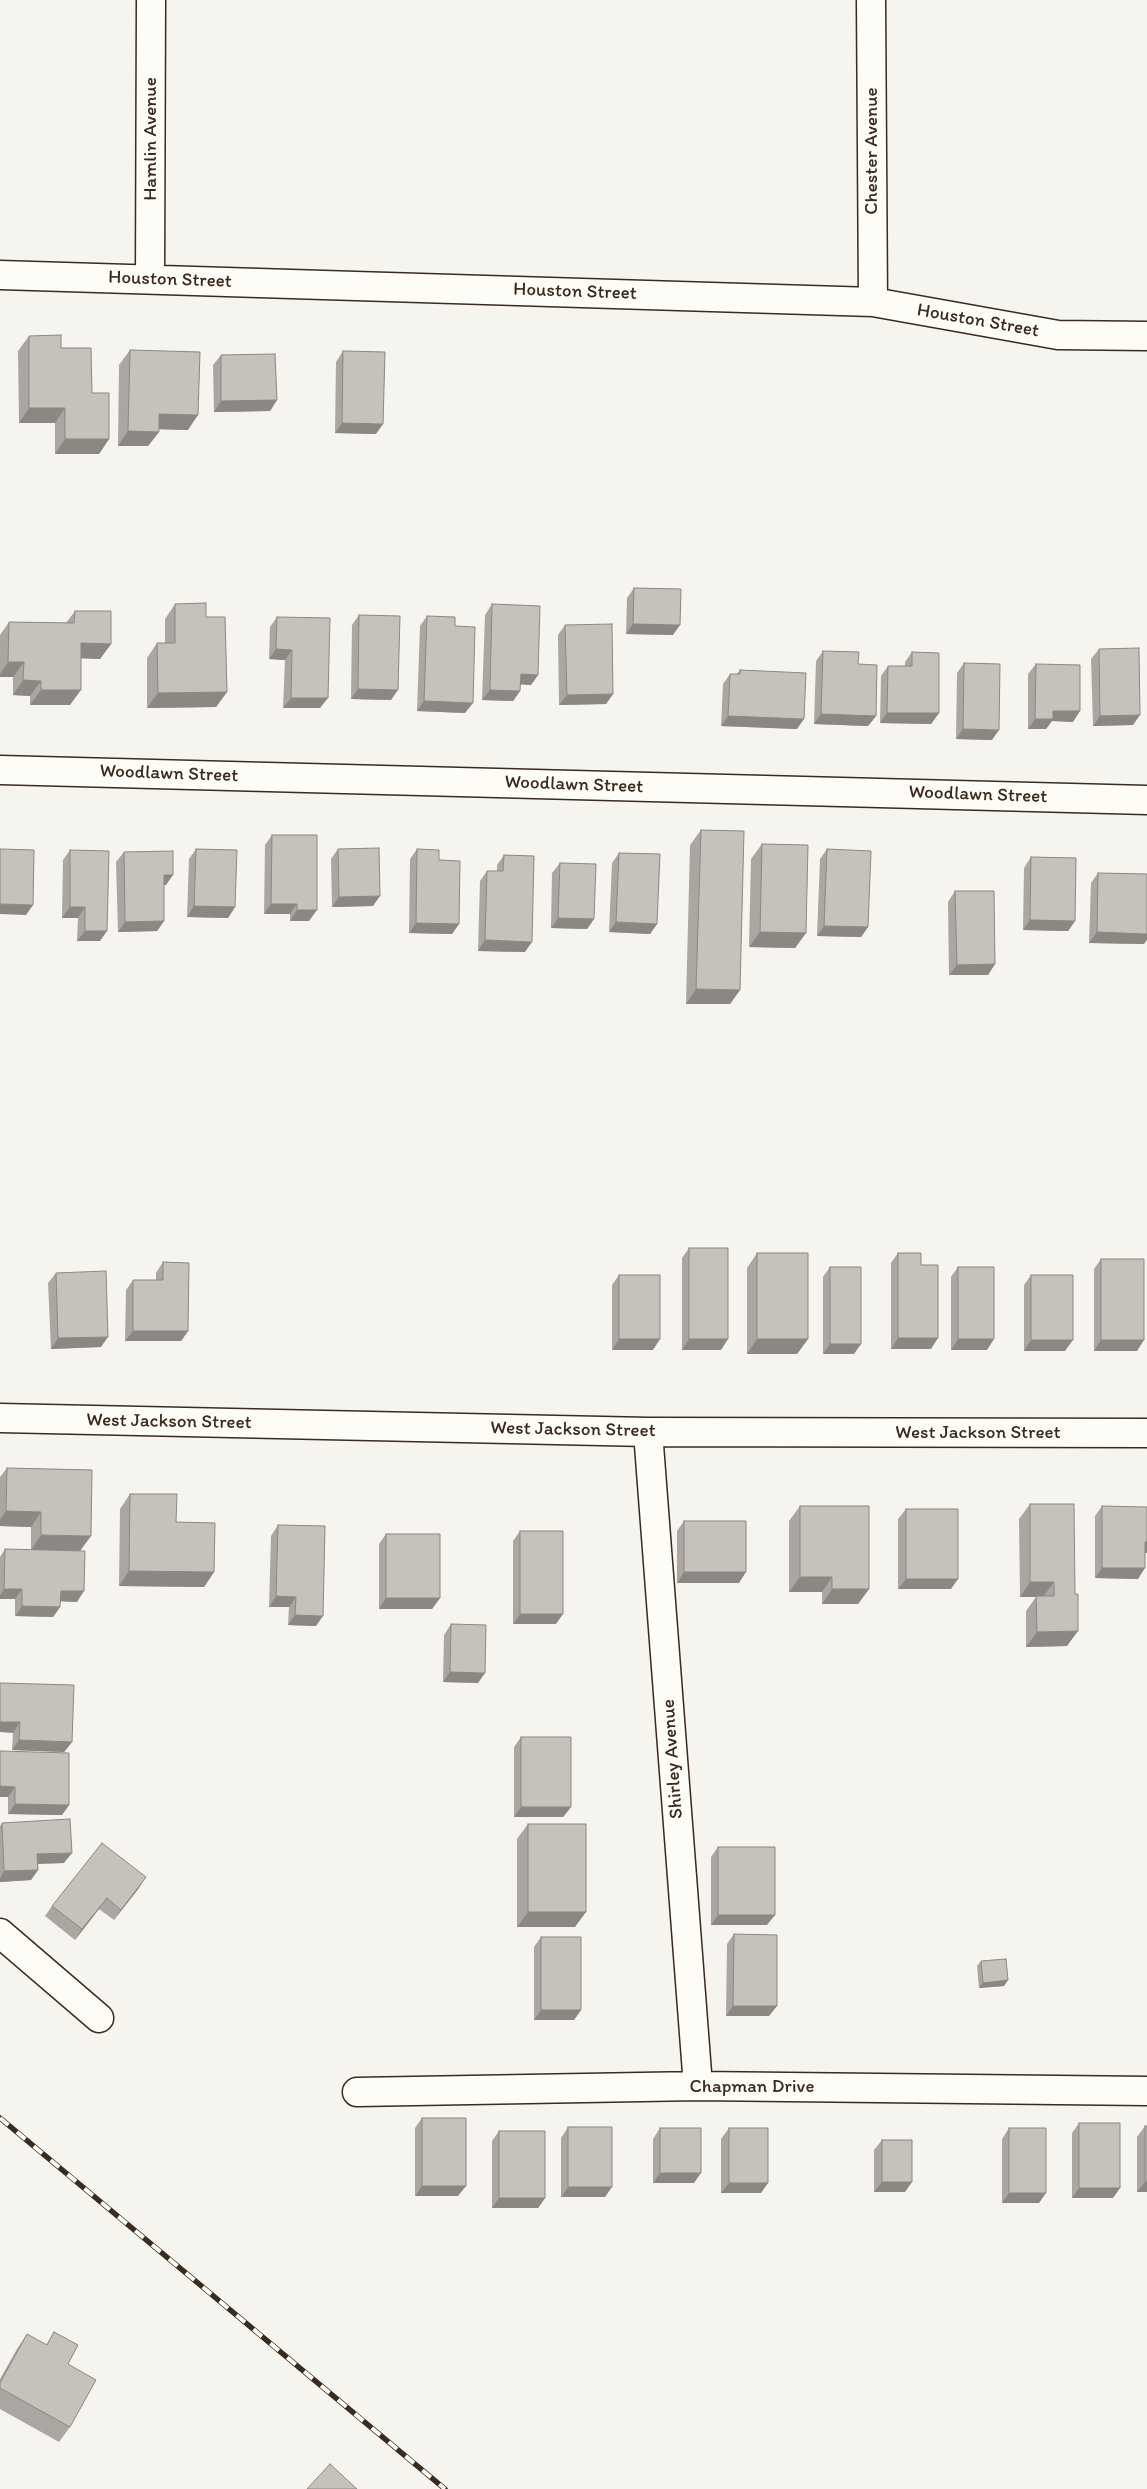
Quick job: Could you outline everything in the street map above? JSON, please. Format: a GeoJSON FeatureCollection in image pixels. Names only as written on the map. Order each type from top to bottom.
{"type":"FeatureCollection","features":[{"type":"Feature","properties":{"kind":"street","name":"Hamlin Avenue"},"geometry":{"type":"LineString","coordinates":[[150,279],[151,0]]}},
{"type":"Feature","properties":{"kind":"street","name":"Chester Avenue"},"geometry":{"type":"LineString","coordinates":[[871,0],[873,302]]}},
{"type":"Feature","properties":{"kind":"street","name":"Houston Street"},"geometry":{"type":"LineString","coordinates":[[0,275],[873,302],[1058,335],[1147,336]]}},
{"type":"Feature","properties":{"kind":"street","name":"Woodlawn Street"},"geometry":{"type":"LineString","coordinates":[[0,770],[1147,800]]}},
{"type":"Feature","properties":{"kind":"street","name":"West Jackson Street"},"geometry":{"type":"LineString","coordinates":[[0,1418],[648,1432],[1147,1433]]}},
{"type":"Feature","properties":{"kind":"street","name":"Shirley Avenue"},"geometry":{"type":"LineString","coordinates":[[648,1432],[698,2086]]}},
{"type":"Feature","properties":{"kind":"street"},"geometry":{"type":"LineString","coordinates":[[0,1933],[99,2018]]}},
{"type":"Feature","properties":{"kind":"street","name":"Chapman Drive"},"geometry":{"type":"LineString","coordinates":[[357,2092],[698,2086],[1147,2091]]}},
{"type":"Feature","properties":{"kind":"building"},"geometry":{"type":"Polygon","coordinates":[[[61,335],[61,348],[91,348],[92,393],[109,393],[109,439],[65,439],[65,408],[29,408],[29,336],[61,335]]]}},
{"type":"Feature","properties":{"kind":"building"},"geometry":{"type":"Polygon","coordinates":[[[130,350],[200,352],[198,415],[159,414],[159,432],[128,431],[130,350]]]}},
{"type":"Feature","properties":{"kind":"building"},"geometry":{"type":"Polygon","coordinates":[[[343,351],[385,352],[383,424],[342,423],[343,351]]]}},
{"type":"Feature","properties":{"kind":"building"},"geometry":{"type":"Polygon","coordinates":[[[275,354],[277,400],[221,401],[221,355],[275,354]]]}},
{"type":"Feature","properties":{"kind":"building"},"geometry":{"type":"Polygon","coordinates":[[[634,588],[681,589],[680,625],[633,624],[634,588]]]}},
{"type":"Feature","properties":{"kind":"building"},"geometry":{"type":"Polygon","coordinates":[[[206,603],[206,617],[225,617],[227,692],[158,693],[157,643],[175,643],[175,604],[206,603]]]}},
{"type":"Feature","properties":{"kind":"building"},"geometry":{"type":"Polygon","coordinates":[[[492,604],[540,606],[538,675],[521,674],[520,691],[490,690],[492,604]]]}},
{"type":"Feature","properties":{"kind":"building"},"geometry":{"type":"Polygon","coordinates":[[[75,611],[111,611],[111,644],[81,643],[81,690],[41,690],[41,681],[23,680],[24,662],[8,662],[9,622],[74,623],[75,611]]]}},
{"type":"Feature","properties":{"kind":"building"},"geometry":{"type":"Polygon","coordinates":[[[359,615],[400,616],[398,690],[358,689],[359,615]]]}},
{"type":"Feature","properties":{"kind":"building"},"geometry":{"type":"Polygon","coordinates":[[[427,616],[455,617],[455,626],[475,627],[473,703],[424,701],[427,616]]]}},
{"type":"Feature","properties":{"kind":"building"},"geometry":{"type":"Polygon","coordinates":[[[277,617],[330,618],[328,698],[291,698],[292,650],[276,649],[277,617]]]}},
{"type":"Feature","properties":{"kind":"building"},"geometry":{"type":"Polygon","coordinates":[[[612,624],[613,694],[567,695],[565,625],[612,624]]]}},
{"type":"Feature","properties":{"kind":"building"},"geometry":{"type":"Polygon","coordinates":[[[1139,648],[1140,715],[1100,716],[1099,649],[1139,648]]]}},
{"type":"Feature","properties":{"kind":"building"},"geometry":{"type":"Polygon","coordinates":[[[823,651],[859,652],[858,664],[877,665],[876,716],[821,714],[823,651]]]}},
{"type":"Feature","properties":{"kind":"building"},"geometry":{"type":"Polygon","coordinates":[[[912,652],[939,653],[939,713],[887,713],[888,666],[912,666],[912,652]]]}},
{"type":"Feature","properties":{"kind":"building"},"geometry":{"type":"Polygon","coordinates":[[[964,663],[1000,664],[999,730],[963,729],[964,663]]]}},
{"type":"Feature","properties":{"kind":"building"},"geometry":{"type":"Polygon","coordinates":[[[1036,664],[1080,665],[1080,711],[1053,711],[1053,719],[1035,719],[1036,664]]]}},
{"type":"Feature","properties":{"kind":"building"},"geometry":{"type":"Polygon","coordinates":[[[740,670],[806,673],[804,719],[728,716],[730,674],[740,674],[740,670]]]}},
{"type":"Feature","properties":{"kind":"building"},"geometry":{"type":"Polygon","coordinates":[[[701,830],[744,831],[740,990],[696,989],[701,830]]]}},
{"type":"Feature","properties":{"kind":"building"},"geometry":{"type":"Polygon","coordinates":[[[272,835],[317,835],[317,910],[297,910],[297,904],[271,904],[272,835]]]}},
{"type":"Feature","properties":{"kind":"building"},"geometry":{"type":"Polygon","coordinates":[[[762,844],[808,845],[806,933],[760,932],[762,844]]]}},
{"type":"Feature","properties":{"kind":"building"},"geometry":{"type":"Polygon","coordinates":[[[379,848],[380,896],[339,897],[338,849],[379,848]]]}},
{"type":"Feature","properties":{"kind":"building"},"geometry":{"type":"Polygon","coordinates":[[[0,849],[34,850],[33,905],[0,904],[0,849]]]}},
{"type":"Feature","properties":{"kind":"building"},"geometry":{"type":"Polygon","coordinates":[[[196,849],[237,850],[235,907],[194,906],[196,849]]]}},
{"type":"Feature","properties":{"kind":"building"},"geometry":{"type":"Polygon","coordinates":[[[417,849],[439,850],[439,860],[460,861],[459,924],[416,923],[417,849]]]}},
{"type":"Feature","properties":{"kind":"building"},"geometry":{"type":"Polygon","coordinates":[[[827,849],[871,851],[868,927],[824,926],[827,849]]]}},
{"type":"Feature","properties":{"kind":"building"},"geometry":{"type":"Polygon","coordinates":[[[70,850],[109,851],[107,931],[85,931],[85,907],[70,907],[70,850]]]}},
{"type":"Feature","properties":{"kind":"building"},"geometry":{"type":"Polygon","coordinates":[[[173,851],[173,875],[164,875],[164,921],[125,922],[124,852],[173,851]]]}},
{"type":"Feature","properties":{"kind":"building"},"geometry":{"type":"Polygon","coordinates":[[[619,853],[660,854],[657,924],[616,922],[619,853]]]}},
{"type":"Feature","properties":{"kind":"building"},"geometry":{"type":"Polygon","coordinates":[[[504,855],[534,856],[532,942],[485,940],[487,871],[503,871],[504,855]]]}},
{"type":"Feature","properties":{"kind":"building"},"geometry":{"type":"Polygon","coordinates":[[[1031,857],[1076,858],[1075,921],[1030,920],[1031,857]]]}},
{"type":"Feature","properties":{"kind":"building"},"geometry":{"type":"Polygon","coordinates":[[[560,863],[596,864],[594,919],[558,918],[560,863]]]}},
{"type":"Feature","properties":{"kind":"building"},"geometry":{"type":"Polygon","coordinates":[[[1098,873],[1147,874],[1147,934],[1097,932],[1098,873]]]}},
{"type":"Feature","properties":{"kind":"building"},"geometry":{"type":"Polygon","coordinates":[[[955,891],[994,891],[995,964],[957,965],[955,891]]]}},
{"type":"Feature","properties":{"kind":"building"},"geometry":{"type":"Polygon","coordinates":[[[689,1248],[728,1248],[728,1339],[689,1339],[689,1248]]]}},
{"type":"Feature","properties":{"kind":"building"},"geometry":{"type":"Polygon","coordinates":[[[757,1253],[808,1253],[808,1339],[757,1339],[757,1253]]]}},
{"type":"Feature","properties":{"kind":"building"},"geometry":{"type":"Polygon","coordinates":[[[898,1253],[921,1253],[921,1265],[938,1265],[938,1338],[898,1338],[898,1253]]]}},
{"type":"Feature","properties":{"kind":"building"},"geometry":{"type":"Polygon","coordinates":[[[1101,1259],[1144,1259],[1144,1340],[1101,1340],[1101,1259]]]}},
{"type":"Feature","properties":{"kind":"building"},"geometry":{"type":"Polygon","coordinates":[[[163,1262],[189,1263],[188,1331],[133,1331],[133,1280],[163,1280],[163,1262]]]}},
{"type":"Feature","properties":{"kind":"building"},"geometry":{"type":"Polygon","coordinates":[[[830,1267],[861,1267],[861,1344],[830,1344],[830,1267]]]}},
{"type":"Feature","properties":{"kind":"building"},"geometry":{"type":"Polygon","coordinates":[[[958,1267],[994,1267],[994,1339],[958,1339],[958,1267]]]}},
{"type":"Feature","properties":{"kind":"building"},"geometry":{"type":"Polygon","coordinates":[[[106,1271],[108,1337],[58,1338],[56,1273],[106,1271]]]}},
{"type":"Feature","properties":{"kind":"building"},"geometry":{"type":"Polygon","coordinates":[[[619,1275],[660,1275],[660,1339],[619,1339],[619,1275]]]}},
{"type":"Feature","properties":{"kind":"building"},"geometry":{"type":"Polygon","coordinates":[[[1031,1275],[1073,1275],[1073,1340],[1031,1340],[1031,1275]]]}},
{"type":"Feature","properties":{"kind":"building"},"geometry":{"type":"Polygon","coordinates":[[[7,1468],[92,1470],[91,1536],[41,1535],[41,1512],[6,1511],[7,1468]]]}},
{"type":"Feature","properties":{"kind":"building"},"geometry":{"type":"Polygon","coordinates":[[[130,1494],[177,1494],[176,1522],[215,1523],[214,1572],[129,1571],[130,1494]]]}},
{"type":"Feature","properties":{"kind":"building"},"geometry":{"type":"Polygon","coordinates":[[[1030,1504],[1074,1504],[1075,1594],[1078,1594],[1078,1631],[1037,1632],[1036,1596],[1054,1596],[1054,1582],[1030,1582],[1030,1504]]]}},
{"type":"Feature","properties":{"kind":"building"},"geometry":{"type":"Polygon","coordinates":[[[800,1506],[869,1506],[869,1589],[832,1589],[832,1577],[800,1577],[800,1506]]]}},
{"type":"Feature","properties":{"kind":"building"},"geometry":{"type":"Polygon","coordinates":[[[1102,1506],[1147,1507],[1145,1568],[1102,1568],[1102,1506]]]}},
{"type":"Feature","properties":{"kind":"building"},"geometry":{"type":"Polygon","coordinates":[[[906,1509],[958,1509],[958,1579],[906,1579],[906,1509]]]}},
{"type":"Feature","properties":{"kind":"building"},"geometry":{"type":"Polygon","coordinates":[[[684,1521],[746,1521],[746,1572],[684,1572],[684,1521]]]}},
{"type":"Feature","properties":{"kind":"building"},"geometry":{"type":"Polygon","coordinates":[[[278,1525],[325,1526],[323,1616],[295,1615],[296,1597],[276,1596],[278,1525]]]}},
{"type":"Feature","properties":{"kind":"building"},"geometry":{"type":"Polygon","coordinates":[[[520,1531],[563,1531],[563,1614],[520,1614],[520,1531]]]}},
{"type":"Feature","properties":{"kind":"building"},"geometry":{"type":"Polygon","coordinates":[[[386,1534],[440,1534],[440,1598],[386,1598],[386,1534]]]}},
{"type":"Feature","properties":{"kind":"building"},"geometry":{"type":"Polygon","coordinates":[[[5,1549],[85,1551],[84,1591],[61,1591],[60,1607],[22,1606],[22,1589],[4,1589],[5,1549]]]}},
{"type":"Feature","properties":{"kind":"building"},"geometry":{"type":"Polygon","coordinates":[[[451,1624],[486,1625],[485,1673],[450,1672],[451,1624]]]}},
{"type":"Feature","properties":{"kind":"building"},"geometry":{"type":"Polygon","coordinates":[[[0,1683],[74,1685],[72,1742],[19,1740],[20,1722],[0,1722],[0,1683]]]}},
{"type":"Feature","properties":{"kind":"building"},"geometry":{"type":"Polygon","coordinates":[[[521,1737],[571,1737],[571,1807],[521,1807],[521,1737]]]}},
{"type":"Feature","properties":{"kind":"building"},"geometry":{"type":"Polygon","coordinates":[[[0,1751],[69,1753],[69,1805],[15,1804],[15,1787],[0,1786],[0,1751]]]}},
{"type":"Feature","properties":{"kind":"building"},"geometry":{"type":"Polygon","coordinates":[[[70,1819],[72,1853],[37,1854],[38,1870],[4,1871],[2,1823],[70,1819]]]}},
{"type":"Feature","properties":{"kind":"building"},"geometry":{"type":"Polygon","coordinates":[[[528,1824],[586,1824],[586,1912],[528,1912],[528,1824]]]}},
{"type":"Feature","properties":{"kind":"building"},"geometry":{"type":"Polygon","coordinates":[[[102,1843],[146,1877],[121,1910],[107,1898],[82,1929],[52,1906],[102,1843]]]}},
{"type":"Feature","properties":{"kind":"building"},"geometry":{"type":"Polygon","coordinates":[[[718,1847],[775,1847],[775,1915],[718,1915],[718,1847]]]}},
{"type":"Feature","properties":{"kind":"building"},"geometry":{"type":"Polygon","coordinates":[[[734,1934],[777,1935],[777,2006],[733,2006],[734,1934]]]}},
{"type":"Feature","properties":{"kind":"building"},"geometry":{"type":"Polygon","coordinates":[[[541,1937],[581,1937],[581,2010],[541,2010],[541,1937]]]}},
{"type":"Feature","properties":{"kind":"building"},"geometry":{"type":"Polygon","coordinates":[[[1006,1959],[1008,1980],[983,1983],[981,1961],[1006,1959]]]}},
{"type":"Feature","properties":{"kind":"building"},"geometry":{"type":"Polygon","coordinates":[[[422,2118],[466,2118],[466,2186],[422,2186],[422,2118]]]}},
{"type":"Feature","properties":{"kind":"building"},"geometry":{"type":"Polygon","coordinates":[[[1079,2123],[1120,2123],[1120,2188],[1079,2188],[1079,2123]]]}},
{"type":"Feature","properties":{"kind":"building"},"geometry":{"type":"Polygon","coordinates":[[[1145,2126],[1147,2126],[1147,2182],[1145,2182],[1145,2126]]]}},
{"type":"Feature","properties":{"kind":"building"},"geometry":{"type":"Polygon","coordinates":[[[568,2127],[612,2127],[612,2187],[568,2187],[568,2127]]]}},
{"type":"Feature","properties":{"kind":"building"},"geometry":{"type":"Polygon","coordinates":[[[660,2128],[701,2128],[701,2173],[660,2173],[660,2128]]]}},
{"type":"Feature","properties":{"kind":"building"},"geometry":{"type":"Polygon","coordinates":[[[729,2128],[768,2128],[768,2183],[729,2183],[729,2128]]]}},
{"type":"Feature","properties":{"kind":"building"},"geometry":{"type":"Polygon","coordinates":[[[1009,2128],[1046,2128],[1046,2193],[1009,2193],[1009,2128]]]}},
{"type":"Feature","properties":{"kind":"building"},"geometry":{"type":"Polygon","coordinates":[[[499,2131],[545,2131],[545,2198],[499,2198],[499,2131]]]}},
{"type":"Feature","properties":{"kind":"building"},"geometry":{"type":"Polygon","coordinates":[[[882,2140],[912,2140],[912,2182],[882,2182],[882,2140]]]}},
{"type":"Feature","properties":{"kind":"building"},"geometry":{"type":"Polygon","coordinates":[[[54,2332],[78,2345],[68,2364],[96,2380],[70,2427],[0,2388],[0,2383],[27,2334],[47,2345],[54,2332]]]}},
{"type":"Feature","properties":{"kind":"building"},"geometry":{"type":"Polygon","coordinates":[[[330,2464],[357,2489],[307,2489],[330,2464]]]}},
{"type":"Feature","properties":{"kind":"railway"},"geometry":{"type":"LineString","coordinates":[[0,2118],[445,2489]]}}]}
